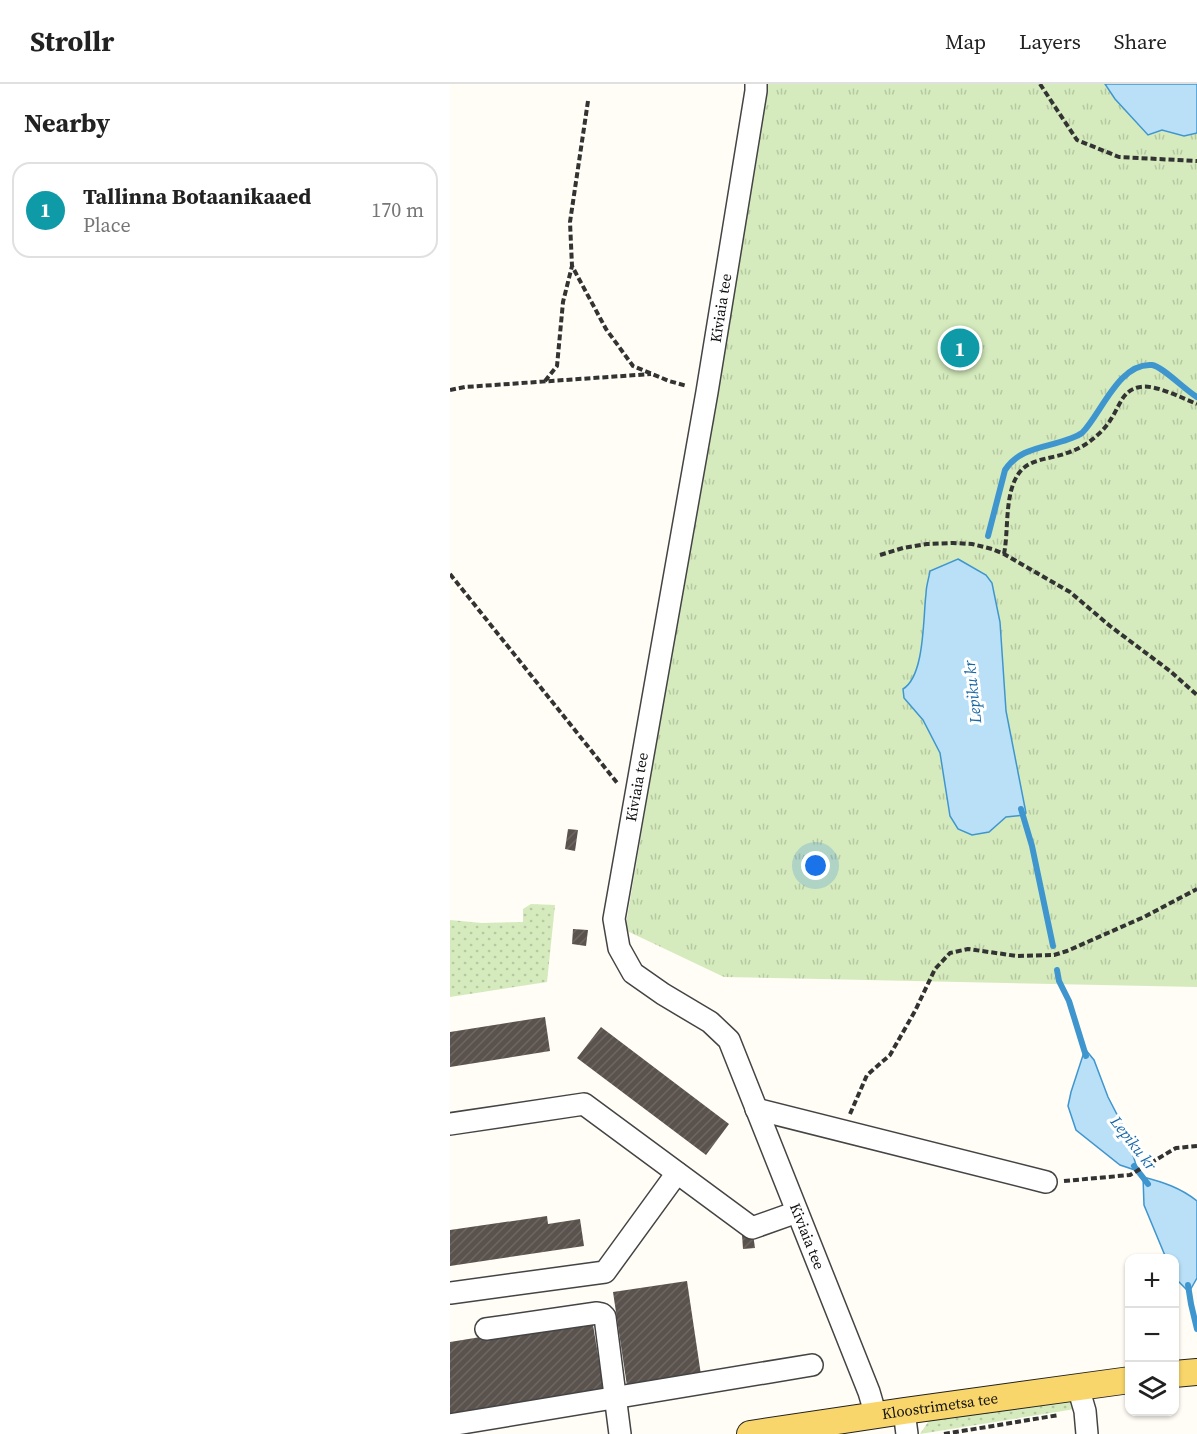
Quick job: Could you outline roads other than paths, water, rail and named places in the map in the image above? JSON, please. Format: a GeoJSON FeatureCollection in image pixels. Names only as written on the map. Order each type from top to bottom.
{"type":"FeatureCollection","features":[{"type":"Feature","properties":{"kind":"main road"},"geometry":{"type":"LineString","coordinates":[[1179,1373],[1197,1371]]}},
{"type":"Feature","properties":{"kind":"main road","name":"Kloostrimetsa tee"},"geometry":{"type":"LineString","coordinates":[[750,1434],[876,1416],[905,1422],[1078,1387],[1125,1381]]}},
{"type":"Feature","properties":{"kind":"street","name":"Kiviaia tee"},"geometry":{"type":"LineString","coordinates":[[756,84],[707,392],[614,919],[619,948],[633,973],[710,1022],[729,1040],[866,1384],[876,1416]]}},
{"type":"Feature","properties":{"kind":"street"},"geometry":{"type":"LineString","coordinates":[[450,1124],[584,1104],[752,1228],[797,1212]]}},
{"type":"Feature","properties":{"kind":"street"},"geometry":{"type":"LineString","coordinates":[[756,1109],[1046,1182]]}},
{"type":"Feature","properties":{"kind":"street"},"geometry":{"type":"LineString","coordinates":[[450,1293],[605,1272],[677,1173]]}},
{"type":"Feature","properties":{"kind":"street"},"geometry":{"type":"LineString","coordinates":[[486,1329],[602,1314],[605,1317],[620,1434]]}},
{"type":"Feature","properties":{"kind":"street"},"geometry":{"type":"LineString","coordinates":[[450,1425],[812,1365]]}},
{"type":"Feature","properties":{"kind":"street"},"geometry":{"type":"LineString","coordinates":[[1078,1387],[1085,1411],[1087,1434]]}},
{"type":"Feature","properties":{"kind":"water"},"geometry":{"type":"Polygon","coordinates":[[[1105,84],[1197,84],[1197,133],[1184,136],[1162,130],[1148,135],[1115,99],[1105,84]]]}},
{"type":"Feature","properties":{"kind":"water"},"geometry":{"type":"Polygon","coordinates":[[[958,559],[986,575],[992,583],[1000,622],[1006,711],[1026,813],[1006,817],[989,832],[972,835],[958,829],[950,816],[940,753],[923,720],[904,698],[903,689],[910,682],[919,659],[926,588],[930,571],[958,559]]]}},
{"type":"Feature","properties":{"kind":"water"},"geometry":{"type":"Polygon","coordinates":[[[1085,1049],[1094,1060],[1108,1097],[1125,1130],[1138,1171],[1120,1165],[1076,1130],[1068,1106],[1085,1049]]]}},
{"type":"Feature","properties":{"kind":"water"},"geometry":{"type":"Polygon","coordinates":[[[1143,1177],[1172,1186],[1197,1201],[1197,1278],[1189,1292],[1179,1282],[1179,1254],[1164,1254],[1144,1205],[1143,1177]]]}},
{"type":"Feature","properties":{"kind":"waterway","name":"Lepiku kr"},"geometry":{"type":"LineString","coordinates":[[988,536],[1005,470],[1011,462],[1026,452],[1082,433],[1120,380],[1130,372],[1140,366],[1156,366],[1197,397]]}},
{"type":"Feature","properties":{"kind":"waterway","name":"Lepiku kr"},"geometry":{"type":"LineString","coordinates":[[1021,809],[1032,846],[1053,946]]}},
{"type":"Feature","properties":{"kind":"waterway","name":"Lepiku kr"},"geometry":{"type":"LineString","coordinates":[[1057,970],[1086,1056]]}},
{"type":"Feature","properties":{"kind":"waterway","name":"Lepiku kr"},"geometry":{"type":"LineString","coordinates":[[1134,1166],[1148,1184]]}},
{"type":"Feature","properties":{"kind":"waterway","name":"Lepiku kr"},"geometry":{"type":"LineString","coordinates":[[1188,1285],[1197,1329]]}},
{"type":"Feature","properties":{"kind":"place","name":"Tallinna Botaanikaaed"},"geometry":{"type":"Point","coordinates":[960,348]}}]}
